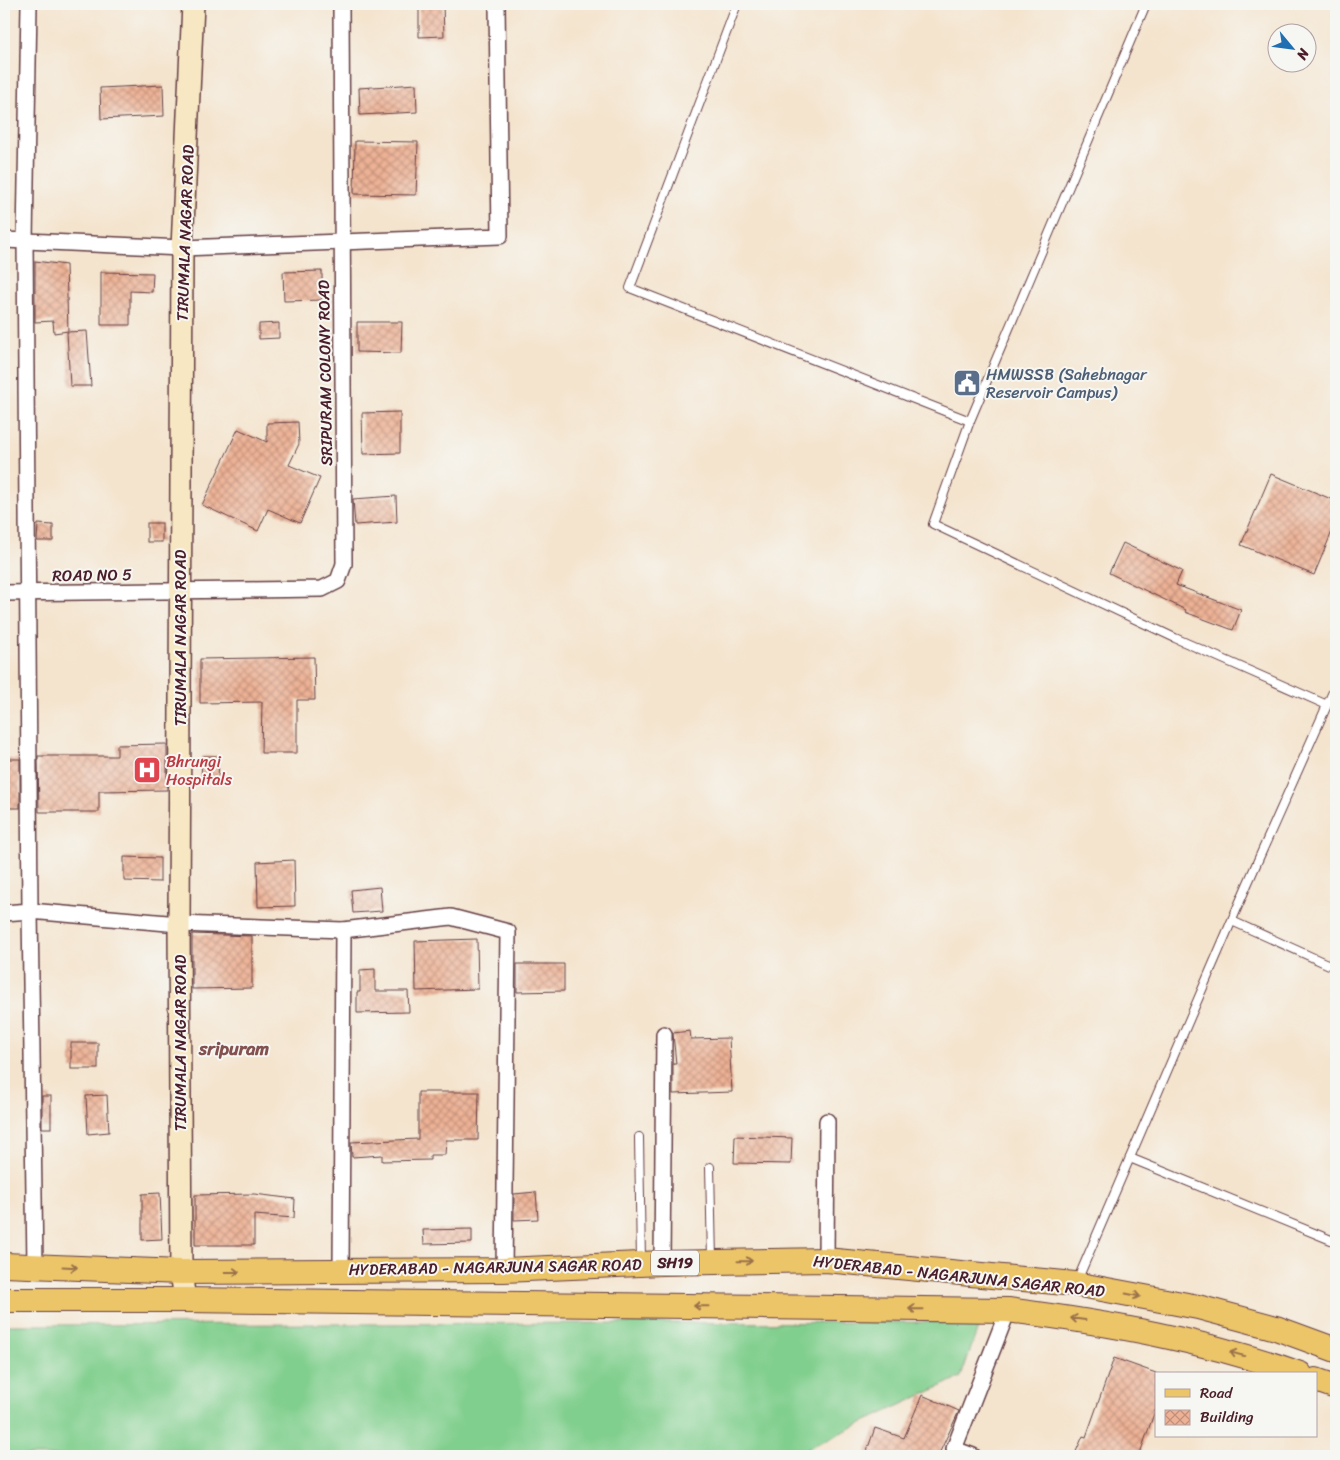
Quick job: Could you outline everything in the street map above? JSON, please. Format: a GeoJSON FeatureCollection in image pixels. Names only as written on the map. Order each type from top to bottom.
{"type":"FeatureCollection","features":[{"type":"Feature","properties":{"kind":"main road","name":"HYDERABAD - NAGARJUNA SAGAR ROAD"},"geometry":{"type":"LineString","coordinates":[[4,1265],[181,1272],[504,1270],[651,1263],[826,1260],[1076,1284],[1198,1307],[1276,1328],[1336,1350]]}},
{"type":"Feature","properties":{"kind":"main road","name":"HYDERABAD - NAGARJUNA SAGAR ROAD"},"geometry":{"type":"LineString","coordinates":[[4,1300],[185,1300],[1008,1310],[1099,1322],[1189,1340],[1294,1372]]}},
{"type":"Feature","properties":{"kind":"main road"},"geometry":{"type":"LineString","coordinates":[[1318,1381],[1336,1387]]}},
{"type":"Feature","properties":{"kind":"street"},"geometry":{"type":"LineString","coordinates":[[29,4],[25,240],[30,911],[35,1266]]}},
{"type":"Feature","properties":{"kind":"street","name":"TIRUMALA NAGAR ROAD"},"geometry":{"type":"LineString","coordinates":[[185,1300],[181,1272],[179,924],[182,248],[193,4]]}},
{"type":"Feature","properties":{"kind":"street","name":"SRIPURAM COLONY ROAD"},"geometry":{"type":"LineString","coordinates":[[180,591],[322,589],[338,581],[344,564],[341,4]]}},
{"type":"Feature","properties":{"kind":"street"},"geometry":{"type":"LineString","coordinates":[[4,240],[182,248],[500,236],[497,4]]}},
{"type":"Feature","properties":{"kind":"street","name":"ROAD NO 5"},"geometry":{"type":"LineString","coordinates":[[4,594],[180,591]]}},
{"type":"Feature","properties":{"kind":"street"},"geometry":{"type":"LineString","coordinates":[[4,913],[30,911],[179,924],[343,930],[451,917],[508,932],[504,1270]]}},
{"type":"Feature","properties":{"kind":"street"},"geometry":{"type":"LineString","coordinates":[[341,1271],[343,930]]}},
{"type":"Feature","properties":{"kind":"street"},"geometry":{"type":"LineString","coordinates":[[651,1263],[664,1034]]}},
{"type":"Feature","properties":{"kind":"street"},"geometry":{"type":"LineString","coordinates":[[826,1260],[827,1121]]}},
{"type":"Feature","properties":{"kind":"street"},"geometry":{"type":"LineString","coordinates":[[973,1456],[953,1452],[1008,1310]]}},
{"type":"Feature","properties":{"kind":"lane"},"geometry":{"type":"LineString","coordinates":[[737,4],[630,288],[970,421]]}},
{"type":"Feature","properties":{"kind":"lane"},"geometry":{"type":"LineString","coordinates":[[1146,4],[970,421],[933,524],[1175,638],[1327,705]]}},
{"type":"Feature","properties":{"kind":"lane"},"geometry":{"type":"LineString","coordinates":[[1076,1284],[1336,685]]}},
{"type":"Feature","properties":{"kind":"lane"},"geometry":{"type":"LineString","coordinates":[[1232,921],[1336,968]]}},
{"type":"Feature","properties":{"kind":"lane"},"geometry":{"type":"LineString","coordinates":[[639,1137],[651,1263]]}},
{"type":"Feature","properties":{"kind":"lane"},"geometry":{"type":"LineString","coordinates":[[1130,1158],[1336,1242]]}},
{"type":"Feature","properties":{"kind":"lane"},"geometry":{"type":"LineString","coordinates":[[710,1167],[712,1262]]}},
{"type":"Feature","properties":{"kind":"green space"},"geometry":{"type":"Polygon","coordinates":[[[980,1322],[961,1377],[791,1456],[4,1456],[4,1325],[980,1322]]]}},
{"type":"Feature","properties":{"kind":"building"},"geometry":{"type":"Polygon","coordinates":[[[419,4],[443,4],[444,36],[419,37],[419,4]]]}},
{"type":"Feature","properties":{"kind":"building"},"geometry":{"type":"Polygon","coordinates":[[[416,84],[417,112],[360,115],[359,88],[416,84]]]}},
{"type":"Feature","properties":{"kind":"building"},"geometry":{"type":"Polygon","coordinates":[[[163,85],[164,116],[101,119],[100,88],[163,85]]]}},
{"type":"Feature","properties":{"kind":"building"},"geometry":{"type":"Polygon","coordinates":[[[355,141],[418,142],[416,195],[354,194],[355,141]]]}},
{"type":"Feature","properties":{"kind":"building"},"geometry":{"type":"Polygon","coordinates":[[[35,261],[66,265],[68,331],[54,333],[53,321],[35,322],[35,261]]]}},
{"type":"Feature","properties":{"kind":"building"},"geometry":{"type":"Polygon","coordinates":[[[322,271],[322,300],[284,301],[283,272],[322,271]]]}},
{"type":"Feature","properties":{"kind":"building"},"geometry":{"type":"Polygon","coordinates":[[[101,272],[153,273],[152,292],[130,291],[130,325],[101,325],[101,272]]]}},
{"type":"Feature","properties":{"kind":"building"},"geometry":{"type":"Polygon","coordinates":[[[357,322],[402,322],[401,353],[357,352],[357,322]]]}},
{"type":"Feature","properties":{"kind":"building"},"geometry":{"type":"Polygon","coordinates":[[[279,323],[279,338],[259,339],[259,324],[279,323]]]}},
{"type":"Feature","properties":{"kind":"building"},"geometry":{"type":"Polygon","coordinates":[[[87,331],[91,386],[70,386],[67,332],[87,331]]]}},
{"type":"Feature","properties":{"kind":"building"},"geometry":{"type":"Polygon","coordinates":[[[400,412],[400,453],[363,454],[362,413],[400,412]]]}},
{"type":"Feature","properties":{"kind":"building"},"geometry":{"type":"Polygon","coordinates":[[[298,422],[299,444],[289,465],[320,478],[300,523],[268,509],[258,531],[202,505],[238,429],[267,442],[267,423],[298,422]]]}},
{"type":"Feature","properties":{"kind":"building"},"geometry":{"type":"Polygon","coordinates":[[[1271,474],[1336,501],[1336,522],[1314,575],[1241,545],[1271,474]]]}},
{"type":"Feature","properties":{"kind":"building"},"geometry":{"type":"Polygon","coordinates":[[[396,496],[397,522],[355,525],[353,499],[396,496]]]}},
{"type":"Feature","properties":{"kind":"building"},"geometry":{"type":"Polygon","coordinates":[[[147,523],[162,523],[162,542],[147,542],[147,523]]]}},
{"type":"Feature","properties":{"kind":"building"},"geometry":{"type":"Polygon","coordinates":[[[38,524],[53,525],[53,541],[37,541],[38,524]]]}},
{"type":"Feature","properties":{"kind":"building"},"geometry":{"type":"Polygon","coordinates":[[[1123,543],[1182,571],[1176,585],[1241,610],[1233,630],[1185,612],[1186,610],[1109,573],[1123,543]]]}},
{"type":"Feature","properties":{"kind":"building"},"geometry":{"type":"Polygon","coordinates":[[[314,657],[315,700],[297,700],[297,753],[261,753],[262,702],[200,703],[200,659],[314,657]]]}},
{"type":"Feature","properties":{"kind":"building"},"geometry":{"type":"Polygon","coordinates":[[[167,744],[167,790],[99,791],[99,812],[39,812],[38,756],[117,756],[117,745],[167,744]]]}},
{"type":"Feature","properties":{"kind":"building"},"geometry":{"type":"Polygon","coordinates":[[[202,756],[219,756],[218,782],[201,782],[202,756]]]}},
{"type":"Feature","properties":{"kind":"building"},"geometry":{"type":"Polygon","coordinates":[[[4,759],[20,759],[20,808],[4,808],[4,759]]]}},
{"type":"Feature","properties":{"kind":"building"},"geometry":{"type":"Polygon","coordinates":[[[124,857],[160,858],[160,882],[124,881],[124,857]]]}},
{"type":"Feature","properties":{"kind":"building"},"geometry":{"type":"Polygon","coordinates":[[[294,860],[295,906],[258,907],[257,862],[294,860]]]}},
{"type":"Feature","properties":{"kind":"building"},"geometry":{"type":"Polygon","coordinates":[[[380,887],[382,911],[353,913],[351,890],[380,887]]]}},
{"type":"Feature","properties":{"kind":"building"},"geometry":{"type":"Polygon","coordinates":[[[192,934],[252,936],[252,988],[192,989],[192,934]]]}},
{"type":"Feature","properties":{"kind":"building"},"geometry":{"type":"Polygon","coordinates":[[[477,939],[478,989],[416,991],[415,941],[477,939]]]}},
{"type":"Feature","properties":{"kind":"building"},"geometry":{"type":"Polygon","coordinates":[[[517,964],[564,964],[564,991],[517,992],[517,964]]]}},
{"type":"Feature","properties":{"kind":"building"},"geometry":{"type":"Polygon","coordinates":[[[375,969],[375,991],[408,991],[409,1012],[357,1013],[357,992],[360,992],[360,970],[375,969]]]}},
{"type":"Feature","properties":{"kind":"building"},"geometry":{"type":"Polygon","coordinates":[[[690,1031],[691,1039],[729,1038],[732,1092],[673,1094],[673,1064],[676,1064],[673,1033],[690,1031]]]}},
{"type":"Feature","properties":{"kind":"building"},"geometry":{"type":"Polygon","coordinates":[[[71,1043],[98,1043],[98,1069],[71,1069],[71,1043]]]}},
{"type":"Feature","properties":{"kind":"building"},"geometry":{"type":"Polygon","coordinates":[[[418,1092],[479,1092],[478,1140],[446,1140],[445,1155],[430,1155],[430,1160],[382,1161],[382,1155],[352,1157],[351,1142],[418,1139],[418,1092]]]}},
{"type":"Feature","properties":{"kind":"building"},"geometry":{"type":"Polygon","coordinates":[[[107,1095],[109,1132],[88,1134],[86,1096],[107,1095]]]}},
{"type":"Feature","properties":{"kind":"building"},"geometry":{"type":"Polygon","coordinates":[[[42,1096],[51,1096],[51,1128],[42,1128],[42,1096]]]}},
{"type":"Feature","properties":{"kind":"building"},"geometry":{"type":"Polygon","coordinates":[[[735,1136],[792,1138],[791,1164],[734,1163],[735,1136]]]}},
{"type":"Feature","properties":{"kind":"building"},"geometry":{"type":"Polygon","coordinates":[[[536,1192],[538,1219],[514,1220],[514,1194],[536,1192]]]}},
{"type":"Feature","properties":{"kind":"building"},"geometry":{"type":"Polygon","coordinates":[[[160,1193],[162,1239],[142,1240],[142,1194],[160,1193]]]}},
{"type":"Feature","properties":{"kind":"building"},"geometry":{"type":"Polygon","coordinates":[[[254,1194],[295,1199],[294,1218],[254,1215],[254,1245],[195,1245],[195,1195],[254,1194]]]}},
{"type":"Feature","properties":{"kind":"building"},"geometry":{"type":"Polygon","coordinates":[[[472,1229],[472,1243],[424,1244],[423,1230],[472,1229]]]}},
{"type":"Feature","properties":{"kind":"building"},"geometry":{"type":"Polygon","coordinates":[[[1114,1358],[1155,1373],[1155,1411],[1139,1456],[1074,1456],[1083,1436],[1086,1437],[1114,1358]]]}},
{"type":"Feature","properties":{"kind":"building"},"geometry":{"type":"Polygon","coordinates":[[[922,1395],[959,1411],[938,1456],[865,1456],[875,1428],[904,1438],[922,1395]]]}},
{"type":"Feature","properties":{"kind":"place","name":"HMWSSB (Sahebnagar Reservoir Campus)"},"geometry":{"type":"Point","coordinates":[967,383]}},
{"type":"Feature","properties":{"kind":"place","name":"Bhrungi Hospitals"},"geometry":{"type":"Point","coordinates":[147,770]}},
{"type":"Feature","properties":{"kind":"district","name":"sripuram"},"geometry":{"type":"Point","coordinates":[234,1049]}}]}
